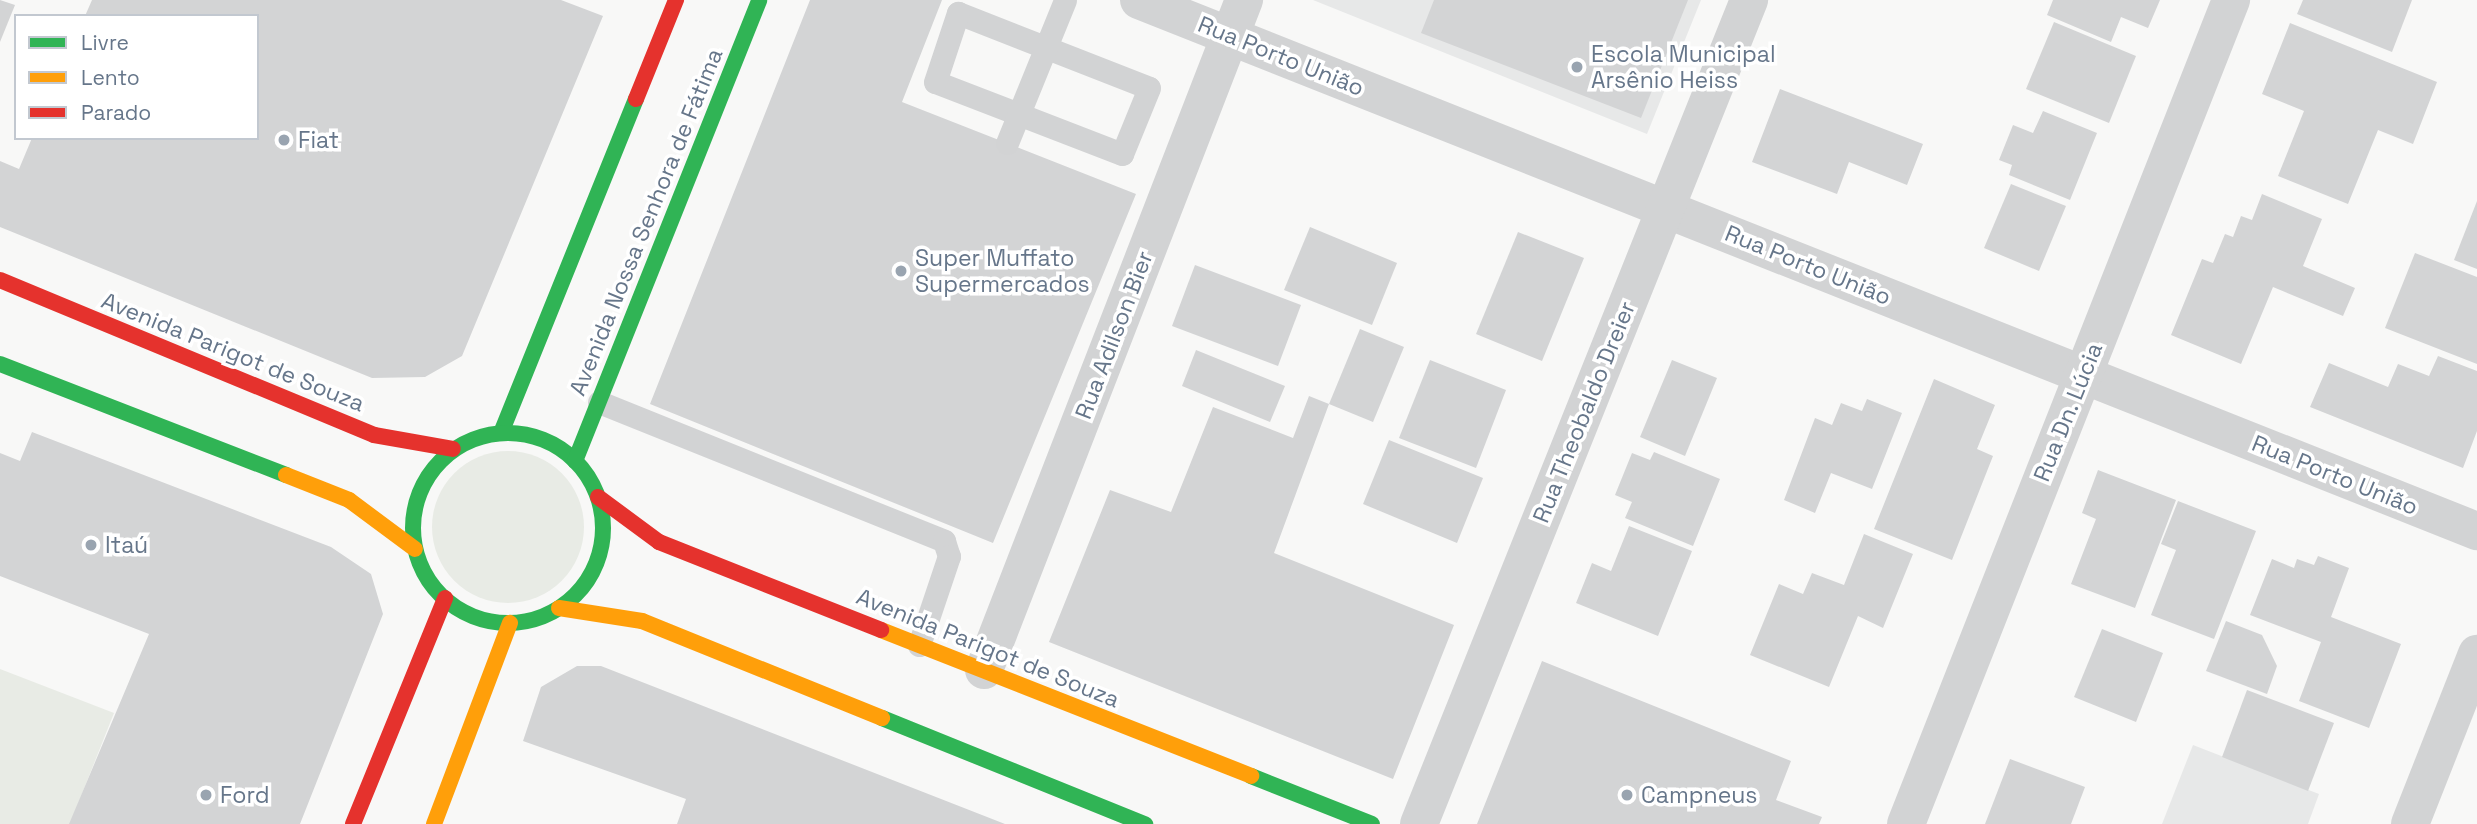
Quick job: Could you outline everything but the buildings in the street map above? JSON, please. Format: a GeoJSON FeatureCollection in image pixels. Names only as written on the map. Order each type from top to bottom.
{"type":"FeatureCollection","features":[{"type":"Feature","properties":{"kind":"main road"},"geometry":{"type":"LineString","coordinates":[[501,433],[676,0]]}},
{"type":"Feature","properties":{"kind":"main road","name":"Avenida Nossa Senhora de Fátima"},"geometry":{"type":"LineString","coordinates":[[575,461],[759,0]]}},
{"type":"Feature","properties":{"kind":"main road","name":"Avenida Parigot de Souza"},"geometry":{"type":"LineString","coordinates":[[0,281],[374,435],[453,449],[501,433],[551,443],[575,461],[598,497],[659,542],[1372,824]]}},
{"type":"Feature","properties":{"kind":"main road"},"geometry":{"type":"LineString","coordinates":[[0,364],[349,500],[415,549],[445,598],[487,620],[510,623],[434,824]]}},
{"type":"Feature","properties":{"kind":"main road","name":"Avenida Parigot de Souza"},"geometry":{"type":"LineString","coordinates":[[415,549],[416,503],[425,480],[453,449]]}},
{"type":"Feature","properties":{"kind":"main road","name":"Avenida Parigot de Souza"},"geometry":{"type":"LineString","coordinates":[[559,608],[592,575],[601,550],[598,497]]}},
{"type":"Feature","properties":{"kind":"main road"},"geometry":{"type":"LineString","coordinates":[[353,824],[445,598]]}},
{"type":"Feature","properties":{"kind":"main road","name":"Avenida Parigot de Souza"},"geometry":{"type":"LineString","coordinates":[[510,623],[559,608],[642,621],[1145,824]]}},
{"type":"Feature","properties":{"kind":"street","name":"Rua Porto União"},"geometry":{"type":"LineString","coordinates":[[1139,0],[2477,531]]}},
{"type":"Feature","properties":{"kind":"street","name":"Rua Adilson Bier"},"geometry":{"type":"LineString","coordinates":[[984,670],[1244,0]]}},
{"type":"Feature","properties":{"kind":"street","name":"Rua Theobaldo Dreier"},"geometry":{"type":"LineString","coordinates":[[1419,824],[1749,0]]}},
{"type":"Feature","properties":{"kind":"street","name":"Rua Dn. Lúcia"},"geometry":{"type":"LineString","coordinates":[[1906,824],[2231,0]]}},
{"type":"Feature","properties":{"kind":"street"},"geometry":{"type":"LineString","coordinates":[[2410,824],[2477,654]]}},
{"type":"Feature","properties":{"kind":"lane"},"geometry":{"type":"LineString","coordinates":[[1007,143],[1065,0]]}},
{"type":"Feature","properties":{"kind":"lane"},"geometry":{"type":"LineString","coordinates":[[958,13],[1045,47],[1149,88],[1122,154],[935,82],[958,13]]}},
{"type":"Feature","properties":{"kind":"lane"},"geometry":{"type":"LineString","coordinates":[[599,402],[944,541],[950,556],[919,645]]}},
{"type":"Feature","properties":{"kind":"shaded area","name":"Escola Municipal Arsênio Heiss"},"geometry":{"type":"Polygon","coordinates":[[[1313,0],[1701,0],[1647,134],[1313,0]]]}},
{"type":"Feature","properties":{"kind":"shaded area"},"geometry":{"type":"Polygon","coordinates":[[[508,451],[537,457],[562,473],[578,498],[584,527],[578,556],[562,581],[537,597],[508,603],[479,597],[454,581],[438,556],[432,527],[438,498],[454,473],[479,457],[508,451]]]}},
{"type":"Feature","properties":{"kind":"shaded area"},"geometry":{"type":"Polygon","coordinates":[[[0,669],[114,713],[70,824],[0,824],[0,669]]]}},
{"type":"Feature","properties":{"kind":"shaded area"},"geometry":{"type":"Polygon","coordinates":[[[2193,745],[2319,794],[2308,824],[2162,824],[2193,745]]]}},
{"type":"Feature","properties":{"kind":"traffic: fast"},"geometry":{"type":"LineString","coordinates":[[575,461],[759,0]]}},
{"type":"Feature","properties":{"kind":"traffic: fast"},"geometry":{"type":"LineString","coordinates":[[501,433],[636,99]]}},
{"type":"Feature","properties":{"kind":"traffic: fast"},"geometry":{"type":"LineString","coordinates":[[0,364],[286,475]]}},
{"type":"Feature","properties":{"kind":"traffic: fast"},"geometry":{"type":"LineString","coordinates":[[508,433],[544,440],[575,461],[596,492],[603,528],[596,564],[575,595],[544,616],[508,623],[472,616],[441,595],[420,564],[413,528],[420,492],[441,461],[472,440],[508,433]]}},
{"type":"Feature","properties":{"kind":"traffic: fast"},"geometry":{"type":"LineString","coordinates":[[882,718],[1145,824]]}},
{"type":"Feature","properties":{"kind":"traffic: fast"},"geometry":{"type":"LineString","coordinates":[[1251,776],[1372,824]]}},
{"type":"Feature","properties":{"kind":"traffic: slow"},"geometry":{"type":"LineString","coordinates":[[286,475],[349,500],[415,549]]}},
{"type":"Feature","properties":{"kind":"traffic: slow"},"geometry":{"type":"LineString","coordinates":[[559,608],[642,621],[882,718]]}},
{"type":"Feature","properties":{"kind":"traffic: slow"},"geometry":{"type":"LineString","coordinates":[[434,824],[510,623]]}},
{"type":"Feature","properties":{"kind":"traffic: slow"},"geometry":{"type":"LineString","coordinates":[[881,630],[1251,776]]}},
{"type":"Feature","properties":{"kind":"traffic: jam"},"geometry":{"type":"LineString","coordinates":[[636,99],[676,0]]}},
{"type":"Feature","properties":{"kind":"traffic: jam"},"geometry":{"type":"LineString","coordinates":[[0,280],[374,435],[453,449]]}},
{"type":"Feature","properties":{"kind":"traffic: jam"},"geometry":{"type":"LineString","coordinates":[[598,497],[659,542],[881,630]]}},
{"type":"Feature","properties":{"kind":"traffic: jam"},"geometry":{"type":"LineString","coordinates":[[353,824],[445,598]]}},
{"type":"Feature","properties":{"kind":"place","name":"Escola Municipal Arsênio Heiss"},"geometry":{"type":"Point","coordinates":[1577,67]}},
{"type":"Feature","properties":{"kind":"place","name":"Fiat"},"geometry":{"type":"Point","coordinates":[284,140]}},
{"type":"Feature","properties":{"kind":"place","name":"Super Muffato Supermercados"},"geometry":{"type":"Point","coordinates":[901,271]}},
{"type":"Feature","properties":{"kind":"place","name":"Itaú"},"geometry":{"type":"Point","coordinates":[91,545]}},
{"type":"Feature","properties":{"kind":"place","name":"Ford"},"geometry":{"type":"Point","coordinates":[206,795]}},
{"type":"Feature","properties":{"kind":"place","name":"Campneus"},"geometry":{"type":"Point","coordinates":[1627,795]}}]}
